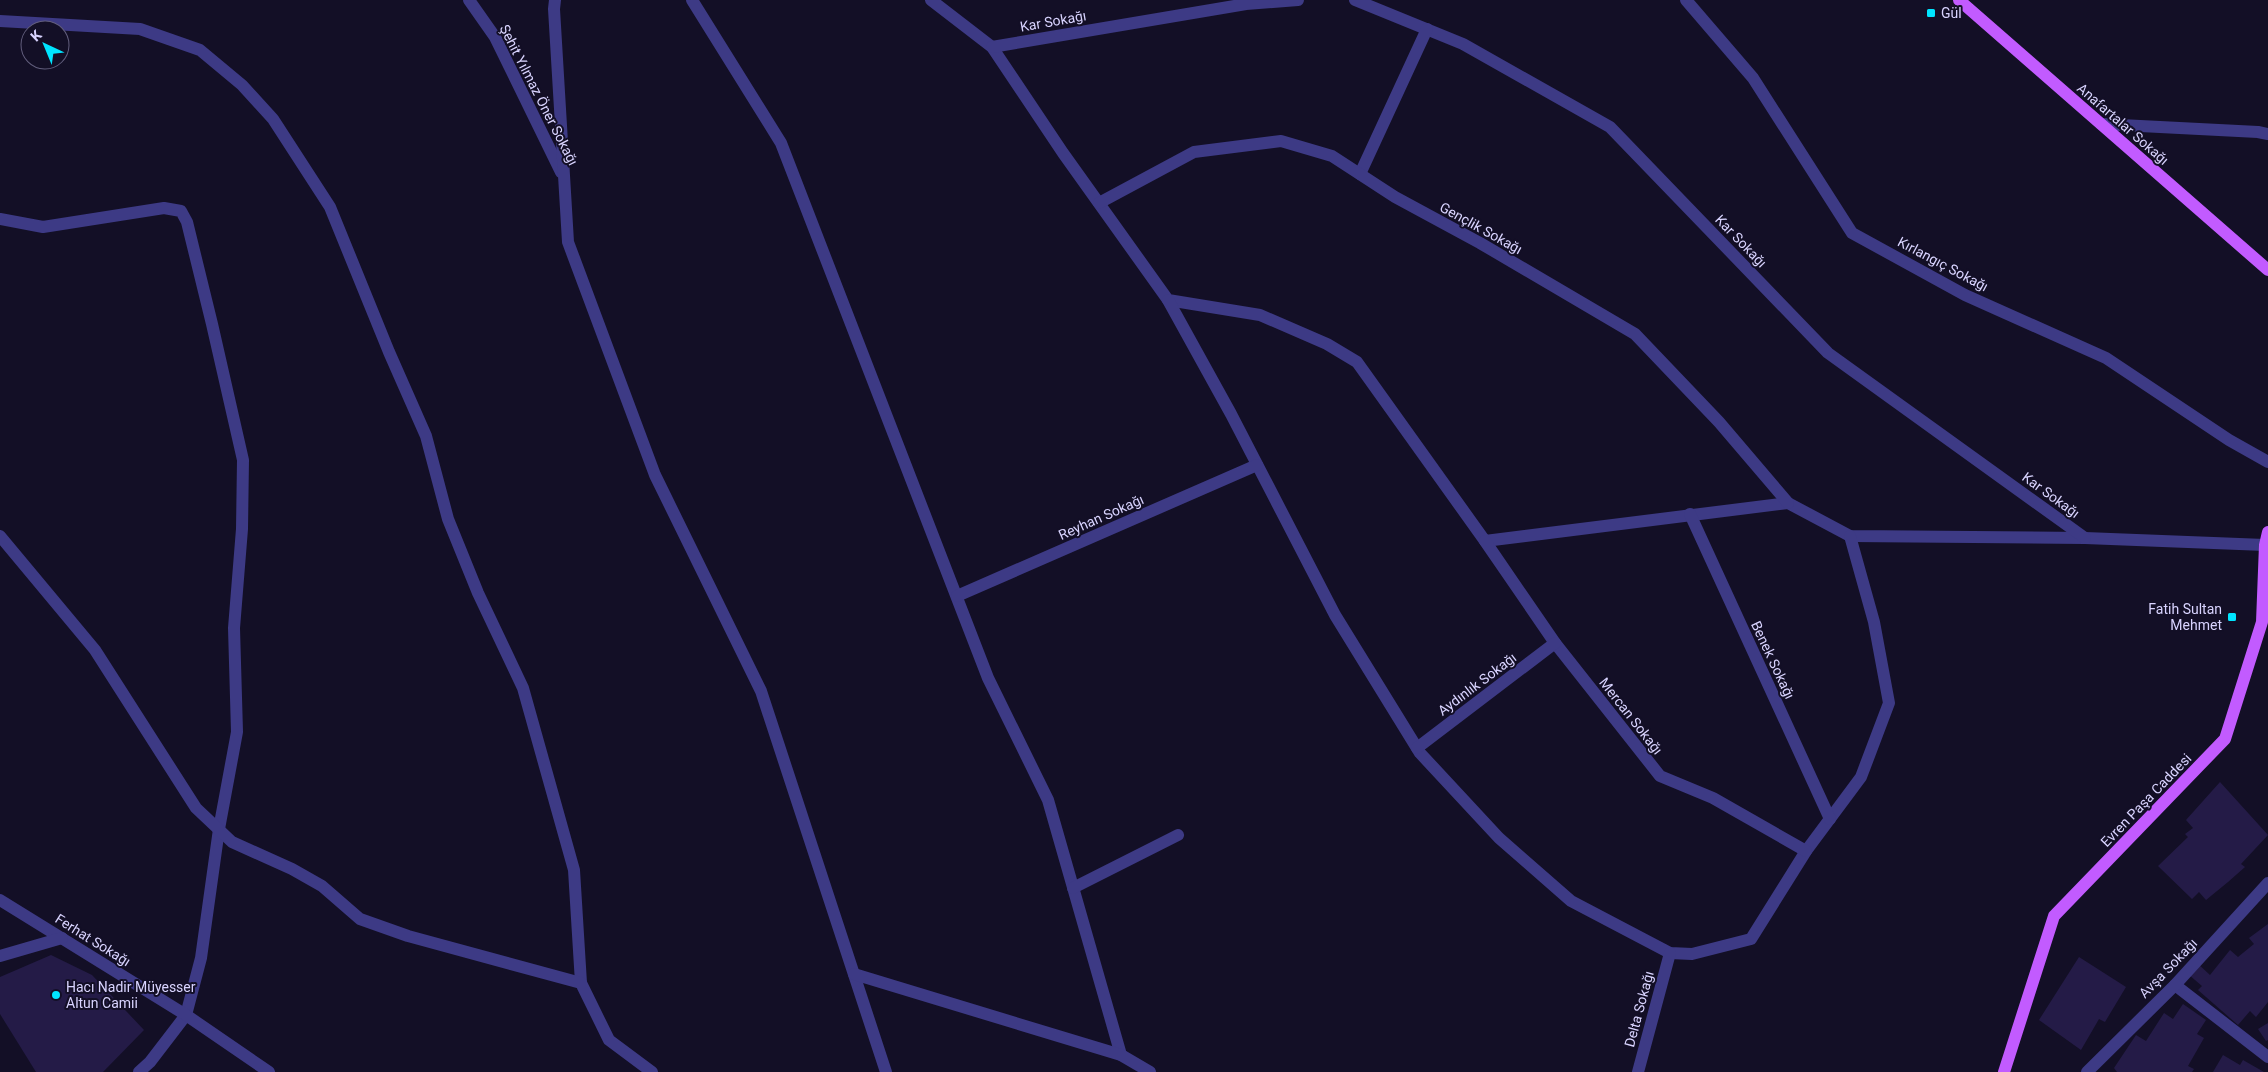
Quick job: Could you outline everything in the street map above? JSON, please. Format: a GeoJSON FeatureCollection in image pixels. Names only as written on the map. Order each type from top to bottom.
{"type":"FeatureCollection","features":[{"type":"Feature","properties":{"kind":"main road","name":"Anafartalar Sokağı"},"geometry":{"type":"LineString","coordinates":[[1959,0],[2268,270]]}},
{"type":"Feature","properties":{"kind":"main road","name":"Evren Paşa Caddesi"},"geometry":{"type":"LineString","coordinates":[[2004,1072],[2054,916],[2225,739],[2265,623],[2265,545],[2268,532]]}},
{"type":"Feature","properties":{"kind":"street","name":"Şehit Yılmaz Öner Sokağı"},"geometry":{"type":"LineString","coordinates":[[469,0],[495,37],[564,179]]}},
{"type":"Feature","properties":{"kind":"street"},"geometry":{"type":"LineString","coordinates":[[556,0],[554,9],[568,242],[655,476],[760,691],[886,1072]]}},
{"type":"Feature","properties":{"kind":"street"},"geometry":{"type":"LineString","coordinates":[[692,0],[781,143],[988,678],[1048,800],[1121,1055]]}},
{"type":"Feature","properties":{"kind":"street"},"geometry":{"type":"LineString","coordinates":[[931,0],[992,47],[1168,300],[1335,614],[1417,748],[1500,838],[1571,901],[1670,953],[1692,954],[1751,939],[1806,851],[1861,777],[1889,703],[1874,622],[1850,536]]}},
{"type":"Feature","properties":{"kind":"street","name":"Kar Sokağı"},"geometry":{"type":"LineString","coordinates":[[992,47],[1246,4],[1298,0]]}},
{"type":"Feature","properties":{"kind":"street","name":"Kar Sokağı"},"geometry":{"type":"LineString","coordinates":[[1355,0],[1463,44],[1610,127],[1828,353],[2085,538]]}},
{"type":"Feature","properties":{"kind":"street","name":"Kırlangıç Sokağı"},"geometry":{"type":"LineString","coordinates":[[1686,0],[1753,78],[1852,232],[1966,295],[2106,358],[2229,440],[2268,462]]}},
{"type":"Feature","properties":{"kind":"street"},"geometry":{"type":"LineString","coordinates":[[0,20],[140,29],[200,50],[242,85],[273,119],[330,208],[389,352],[426,436],[448,519],[478,593],[523,688],[574,870],[581,983],[609,1040],[652,1072]]}},
{"type":"Feature","properties":{"kind":"street"},"geometry":{"type":"LineString","coordinates":[[1360,174],[1427,29]]}},
{"type":"Feature","properties":{"kind":"street"},"geometry":{"type":"LineString","coordinates":[[2101,124],[2268,134]]}},
{"type":"Feature","properties":{"kind":"street","name":"Gençlik Sokağı"},"geometry":{"type":"LineString","coordinates":[[1099,203],[1194,152],[1281,141],[1332,156],[1395,197],[1480,242],[1634,334],[1719,422],[1788,503]]}},
{"type":"Feature","properties":{"kind":"street"},"geometry":{"type":"LineString","coordinates":[[0,219],[44,227],[164,208],[181,211],[187,222],[243,460],[242,529],[234,628],[236,732],[219,829],[202,958],[186,1015],[150,1062],[139,1072]]}},
{"type":"Feature","properties":{"kind":"street","name":"Mercan Sokağı"},"geometry":{"type":"LineString","coordinates":[[1168,300],[1260,315],[1327,344],[1357,362],[1485,540],[1555,643],[1660,776],[1713,798],[1806,851]]}},
{"type":"Feature","properties":{"kind":"street","name":"Reyhan Sokağı"},"geometry":{"type":"LineString","coordinates":[[957,596],[1257,465]]}},
{"type":"Feature","properties":{"kind":"street"},"geometry":{"type":"LineString","coordinates":[[1485,540],[1788,503],[1850,536],[2085,538],[2265,545]]}},
{"type":"Feature","properties":{"kind":"street","name":"Benek Sokağı"},"geometry":{"type":"LineString","coordinates":[[1690,514],[1830,819]]}},
{"type":"Feature","properties":{"kind":"street"},"geometry":{"type":"LineString","coordinates":[[0,536],[95,650],[196,808],[232,842],[292,869],[322,886],[360,919],[408,936],[581,983]]}},
{"type":"Feature","properties":{"kind":"street","name":"Aydınlık Sokağı"},"geometry":{"type":"LineString","coordinates":[[1417,748],[1555,643]]}},
{"type":"Feature","properties":{"kind":"street"},"geometry":{"type":"LineString","coordinates":[[1074,888],[1178,835]]}},
{"type":"Feature","properties":{"kind":"street","name":"Avşa Sokağı"},"geometry":{"type":"LineString","coordinates":[[2087,1072],[2175,985],[2268,882]]}},
{"type":"Feature","properties":{"kind":"street","name":"Ferhat Sokağı"},"geometry":{"type":"LineString","coordinates":[[0,900],[186,1015],[269,1072]]}},
{"type":"Feature","properties":{"kind":"street"},"geometry":{"type":"LineString","coordinates":[[0,956],[62,938]]}},
{"type":"Feature","properties":{"kind":"street","name":"Delta Sokağı"},"geometry":{"type":"LineString","coordinates":[[1638,1072],[1670,953]]}},
{"type":"Feature","properties":{"kind":"street"},"geometry":{"type":"LineString","coordinates":[[854,974],[1121,1055],[1150,1072]]}},
{"type":"Feature","properties":{"kind":"street"},"geometry":{"type":"LineString","coordinates":[[2175,985],[2268,1057]]}},
{"type":"Feature","properties":{"kind":"building"},"geometry":{"type":"Polygon","coordinates":[[[2220,782],[2268,835],[2241,864],[2245,867],[2228,882],[2206,900],[2199,892],[2192,899],[2158,866],[2188,837],[2185,834],[2193,828],[2186,820],[2220,782]]]}},
{"type":"Feature","properties":{"kind":"building"},"geometry":{"type":"Polygon","coordinates":[[[2268,924],[2268,1002],[2256,1017],[2250,1011],[2238,1025],[2198,990],[2202,986],[2188,974],[2197,963],[2210,975],[2230,950],[2238,957],[2254,944],[2249,938],[2268,924]]]}},
{"type":"Feature","properties":{"kind":"building","name":"Hacı Nadir Müyesser Altun Camii"},"geometry":{"type":"Polygon","coordinates":[[[51,955],[92,975],[144,1030],[103,1072],[36,1072],[0,1014],[0,977],[51,955]]]}},
{"type":"Feature","properties":{"kind":"building"},"geometry":{"type":"Polygon","coordinates":[[[2079,957],[2126,987],[2105,1022],[2099,1019],[2081,1050],[2039,1020],[2079,957]]]}},
{"type":"Feature","properties":{"kind":"building"},"geometry":{"type":"Polygon","coordinates":[[[2183,1004],[2206,1020],[2197,1034],[2204,1038],[2188,1066],[2194,1069],[2192,1072],[2117,1072],[2114,1068],[2136,1035],[2146,1041],[2164,1013],[2173,1019],[2183,1004]]]}},
{"type":"Feature","properties":{"kind":"building"},"geometry":{"type":"Polygon","coordinates":[[[2268,1023],[2268,1040],[2266,1041],[2258,1029],[2268,1023]]]}},
{"type":"Feature","properties":{"kind":"building"},"geometry":{"type":"Polygon","coordinates":[[[2223,1055],[2240,1065],[2243,1060],[2264,1072],[2213,1072],[2223,1055]]]}},
{"type":"Feature","properties":{"kind":"place","name":"Gül"},"geometry":{"type":"Point","coordinates":[1931,13]}},
{"type":"Feature","properties":{"kind":"place","name":"Fatih Sultan Mehmet"},"geometry":{"type":"Point","coordinates":[2232,617]}},
{"type":"Feature","properties":{"kind":"place","name":"Hacı Nadir Müyesser Altun Camii"},"geometry":{"type":"Point","coordinates":[56,995]}}]}
